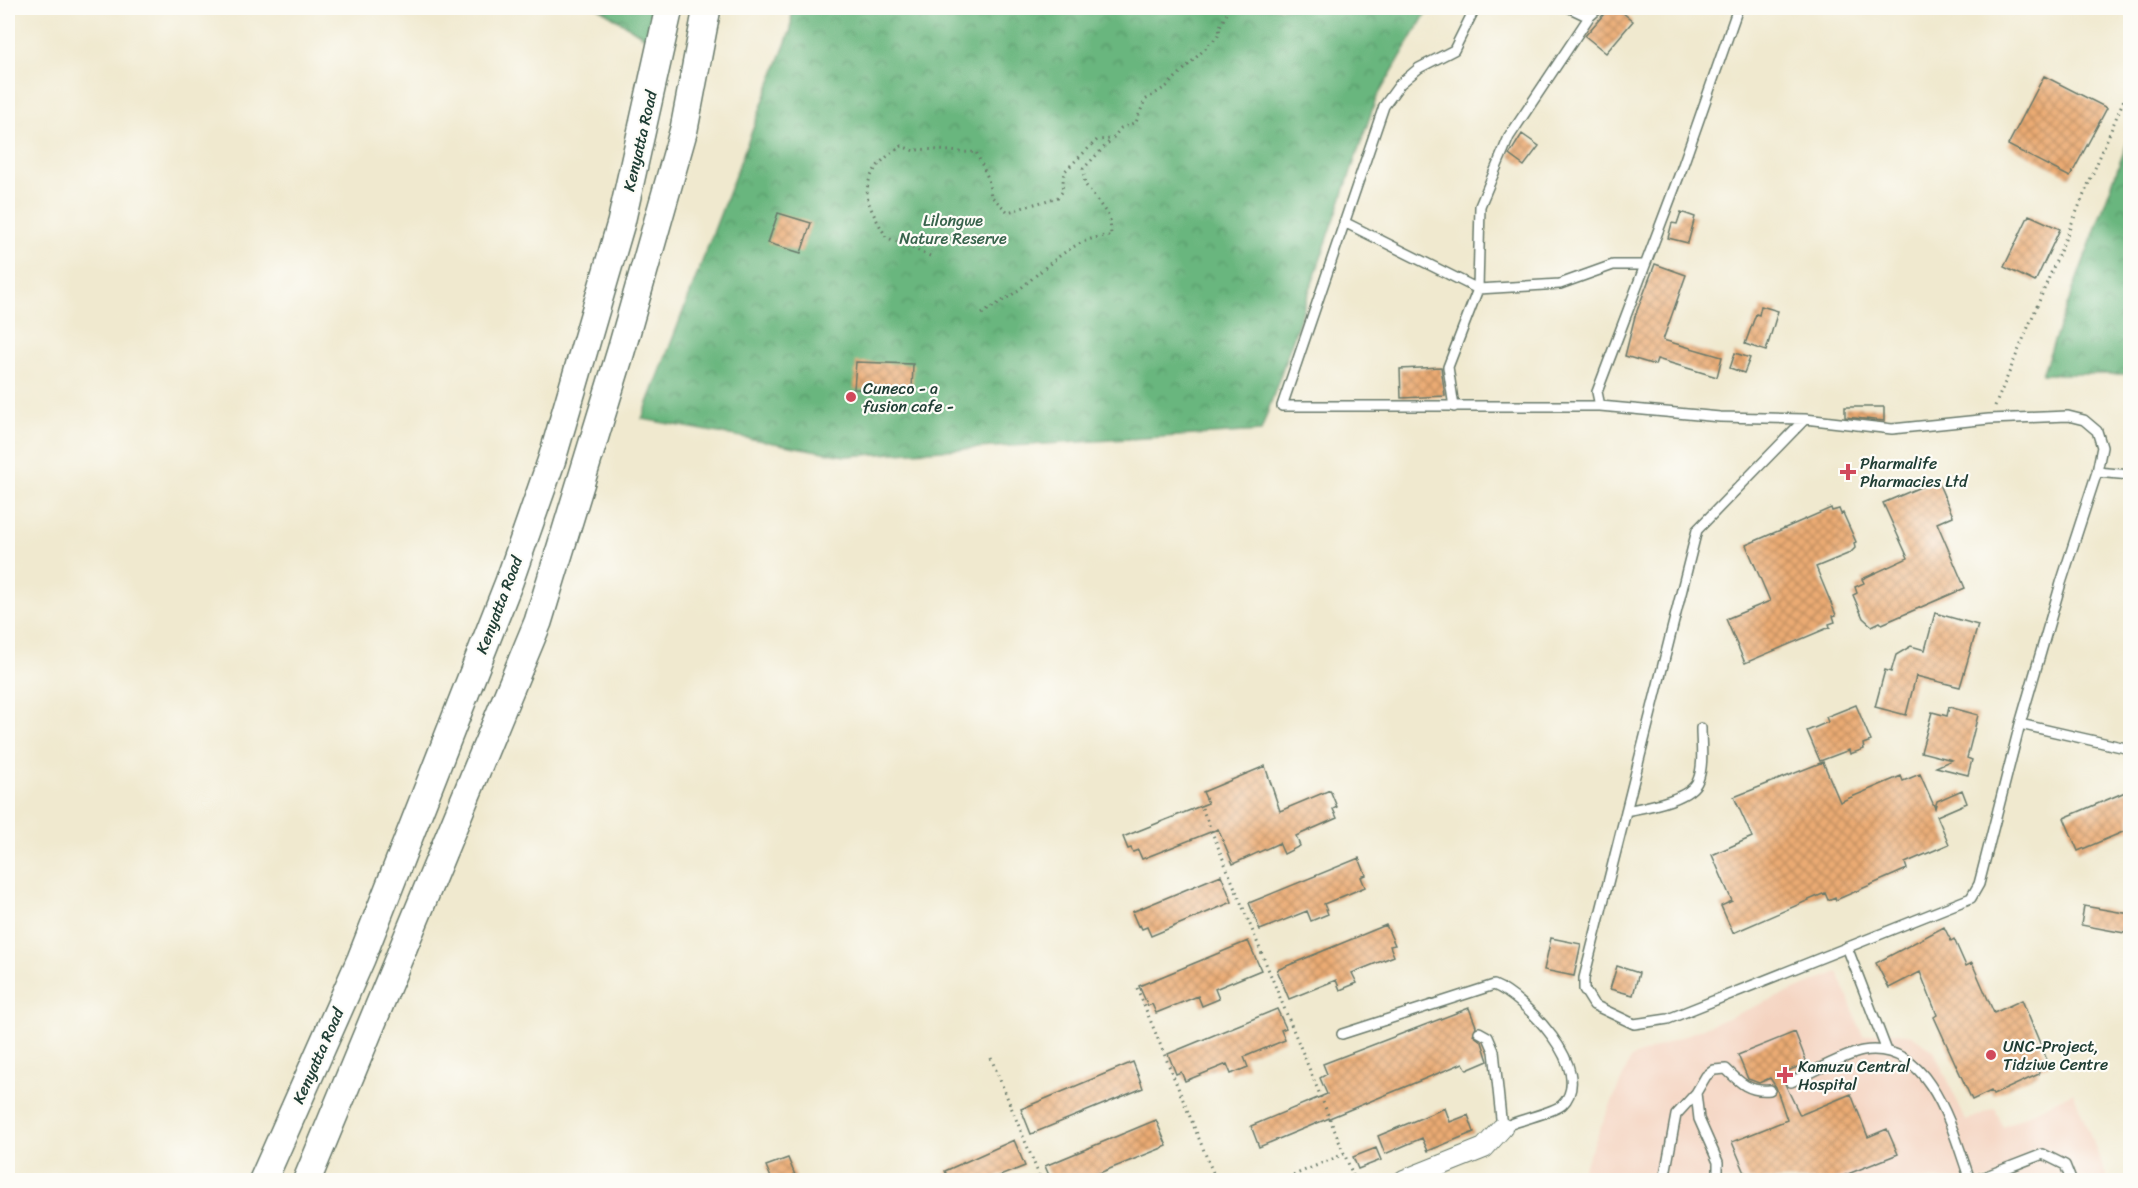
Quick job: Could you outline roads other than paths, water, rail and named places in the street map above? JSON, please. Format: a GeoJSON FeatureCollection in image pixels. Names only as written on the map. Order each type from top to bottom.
{"type":"FeatureCollection","features":[{"type":"Feature","properties":{"kind":"main road","name":"Kenyatta Road"},"geometry":{"type":"LineString","coordinates":[[263,1180],[361,959],[509,582],[582,362],[643,130],[669,8]]}},
{"type":"Feature","properties":{"kind":"main road"},"geometry":{"type":"LineString","coordinates":[[307,1180],[538,622],[621,351],[684,129],[707,8]]}},
{"type":"Feature","properties":{"kind":"street"},"geometry":{"type":"LineString","coordinates":[[1404,1180],[1484,1148],[1502,1128]]}},
{"type":"Feature","properties":{"kind":"lane"},"geometry":{"type":"LineString","coordinates":[[1475,8],[1454,50],[1419,68],[1400,84],[1384,106],[1282,406],[1600,406],[1720,417],[1805,419],[1892,429],[1989,419],[2068,416],[2084,420],[2097,431],[2102,447],[2097,472],[2061,583],[2020,724],[1979,884],[1971,898],[1668,1019],[1650,1024],[1634,1024],[1594,1005],[1584,989],[1584,978],[1697,530],[1805,419]]}},
{"type":"Feature","properties":{"kind":"lane"},"geometry":{"type":"LineString","coordinates":[[1570,8],[1589,17]]}},
{"type":"Feature","properties":{"kind":"lane"},"geometry":{"type":"LineString","coordinates":[[1454,407],[1448,367],[1478,289],[1480,206],[1509,137],[1589,17],[1599,8]]}},
{"type":"Feature","properties":{"kind":"lane"},"geometry":{"type":"LineString","coordinates":[[1600,406],[1596,392],[1645,265],[1738,8]]}},
{"type":"Feature","properties":{"kind":"lane"},"geometry":{"type":"LineString","coordinates":[[1344,222],[1478,289],[1560,284],[1613,265],[1645,265]]}},
{"type":"Feature","properties":{"kind":"lane"},"geometry":{"type":"LineString","coordinates":[[2097,472],[2130,475]]}},
{"type":"Feature","properties":{"kind":"lane"},"geometry":{"type":"LineString","coordinates":[[2020,724],[2130,749]]}},
{"type":"Feature","properties":{"kind":"lane"},"geometry":{"type":"LineString","coordinates":[[1626,811],[1661,804],[1690,791],[1698,782],[1700,772],[1701,728]]}},
{"type":"Feature","properties":{"kind":"lane"},"geometry":{"type":"LineString","coordinates":[[1847,947],[1887,1052]]}},
{"type":"Feature","properties":{"kind":"lane"},"geometry":{"type":"LineString","coordinates":[[1342,1034],[1450,1001],[1484,986],[1494,985],[1516,997],[1563,1052],[1571,1079],[1568,1095],[1562,1105],[1502,1128],[1494,1051],[1488,1037],[1479,1032]]}},
{"type":"Feature","properties":{"kind":"lane"},"geometry":{"type":"LineString","coordinates":[[1791,1082],[1862,1051],[1887,1052],[1913,1064],[1930,1084],[1950,1124],[1970,1180]]}},
{"type":"Feature","properties":{"kind":"lane"},"geometry":{"type":"LineString","coordinates":[[1664,1180],[1676,1114],[1696,1093],[1706,1076],[1714,1070],[1726,1069],[1743,1086],[1756,1091],[1770,1090]]}},
{"type":"Feature","properties":{"kind":"lane"},"geometry":{"type":"LineString","coordinates":[[1696,1093],[1700,1119],[1718,1162],[1718,1180]]}},
{"type":"Feature","properties":{"kind":"lane"},"geometry":{"type":"LineString","coordinates":[[1976,1180],[2043,1154],[2065,1165],[2071,1180]]}},
{"type":"Feature","properties":{"kind":"place","name":"Cuneco - a fusion cafe -"},"geometry":{"type":"Point","coordinates":[851,397]}},
{"type":"Feature","properties":{"kind":"place","name":"Pharmalife Pharmacies Ltd"},"geometry":{"type":"Point","coordinates":[1848,472]}},
{"type":"Feature","properties":{"kind":"place","name":"UNC-Project, Tidziwe Centre"},"geometry":{"type":"Point","coordinates":[1991,1055]}},
{"type":"Feature","properties":{"kind":"place","name":"Kamuzu Central Hospital"},"geometry":{"type":"Point","coordinates":[1785,1075]}},
{"type":"Feature","properties":{"kind":"park label","name":"Lilongwe Nature Reserve"},"geometry":{"type":"Point","coordinates":[953,229]}}]}
